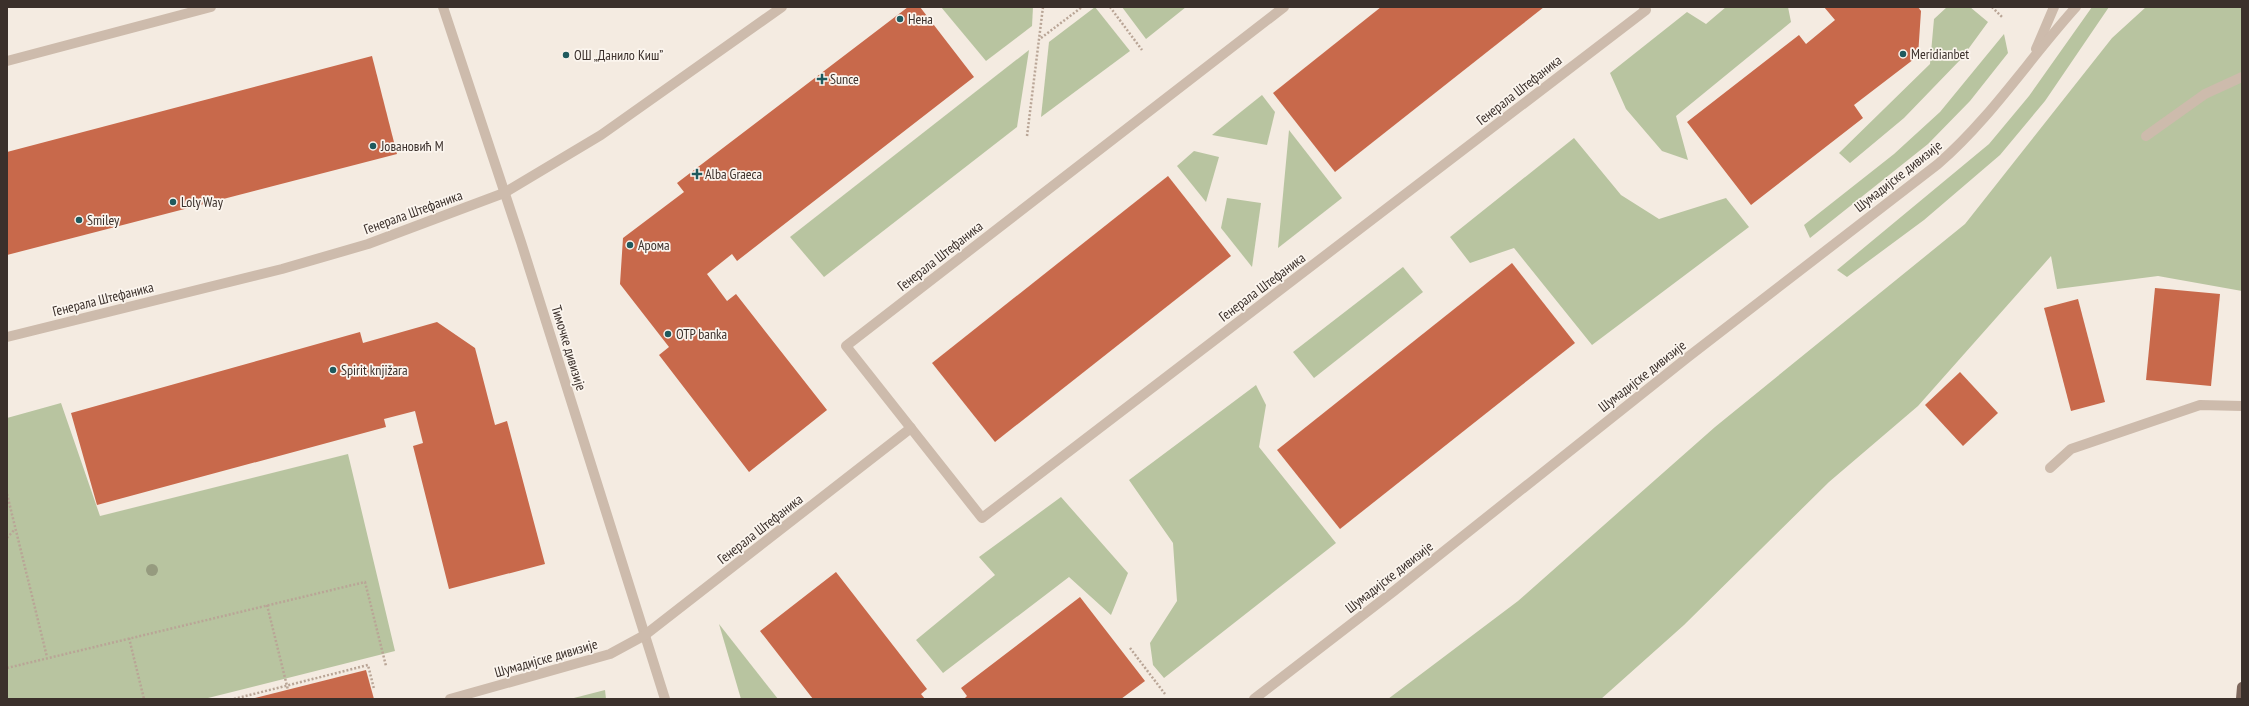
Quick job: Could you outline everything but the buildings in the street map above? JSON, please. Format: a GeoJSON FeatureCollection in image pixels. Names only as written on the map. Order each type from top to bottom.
{"type":"FeatureCollection","features":[{"type":"Feature","properties":{"kind":"main road"},"geometry":{"type":"LineString","coordinates":[[2241,699],[2242,687]]}},
{"type":"Feature","properties":{"kind":"street"},"geometry":{"type":"LineString","coordinates":[[7,61],[211,7]]}},
{"type":"Feature","properties":{"kind":"street","name":"Тимочке дивизије"},"geometry":{"type":"LineString","coordinates":[[443,7],[504,193],[665,699]]}},
{"type":"Feature","properties":{"kind":"street","name":"Генерала Штефаника"},"geometry":{"type":"LineString","coordinates":[[7,337],[282,269],[368,244],[504,193],[607,131],[782,7]]}},
{"type":"Feature","properties":{"kind":"street","name":"Генерала Штефаника"},"geometry":{"type":"LineString","coordinates":[[1284,7],[846,346],[982,518],[1646,10],[1644,7]]}},
{"type":"Feature","properties":{"kind":"street","name":"Шумадијске дивизије"},"geometry":{"type":"LineString","coordinates":[[2032,58],[2054,7]]}},
{"type":"Feature","properties":{"kind":"street","name":"Шумадијске дивизије"},"geometry":{"type":"LineString","coordinates":[[1254,699],[1394,591],[1688,357],[1938,164],[1965,140],[1983,120],[2032,58],[2076,7]]}},
{"type":"Feature","properties":{"kind":"street"},"geometry":{"type":"LineString","coordinates":[[2146,136],[2205,94],[2242,77]]}},
{"type":"Feature","properties":{"kind":"street"},"geometry":{"type":"LineString","coordinates":[[2050,468],[2071,449],[2200,405],[2242,406]]}},
{"type":"Feature","properties":{"kind":"street","name":"Генерала Штефаника"},"geometry":{"type":"LineString","coordinates":[[645,635],[911,428]]}},
{"type":"Feature","properties":{"kind":"street","name":"Шумадијске дивизије"},"geometry":{"type":"LineString","coordinates":[[450,699],[610,654],[645,635]]}},
{"type":"Feature","properties":{"kind":"path"},"geometry":{"type":"LineString","coordinates":[[1027,136],[1043,7]]}},
{"type":"Feature","properties":{"kind":"path"},"geometry":{"type":"LineString","coordinates":[[1040,38],[1082,7]]}},
{"type":"Feature","properties":{"kind":"path"},"geometry":{"type":"LineString","coordinates":[[1110,7],[1142,50]]}},
{"type":"Feature","properties":{"kind":"path"},"geometry":{"type":"LineString","coordinates":[[1992,7],[2002,17]]}},
{"type":"Feature","properties":{"kind":"path"},"geometry":{"type":"LineString","coordinates":[[7,494],[48,657]]}},
{"type":"Feature","properties":{"kind":"path"},"geometry":{"type":"LineString","coordinates":[[7,538],[15,528]]}},
{"type":"Feature","properties":{"kind":"path"},"geometry":{"type":"LineString","coordinates":[[7,668],[365,582],[386,666]]}},
{"type":"Feature","properties":{"kind":"path"},"geometry":{"type":"LineString","coordinates":[[267,605],[288,690]]}},
{"type":"Feature","properties":{"kind":"path"},"geometry":{"type":"LineString","coordinates":[[129,638],[144,699]]}},
{"type":"Feature","properties":{"kind":"path"},"geometry":{"type":"LineString","coordinates":[[1130,648],[1165,694]]}},
{"type":"Feature","properties":{"kind":"path"},"geometry":{"type":"LineString","coordinates":[[234,699],[368,664],[374,689]]}},
{"type":"Feature","properties":{"kind":"green space"},"geometry":{"type":"Polygon","coordinates":[[[941,7],[1033,7],[1032,26],[986,61],[941,7]]]}},
{"type":"Feature","properties":{"kind":"green space"},"geometry":{"type":"Polygon","coordinates":[[[1095,7],[1130,51],[1041,117],[1049,42],[1095,7]]]}},
{"type":"Feature","properties":{"kind":"green space"},"geometry":{"type":"Polygon","coordinates":[[[1122,7],[1186,7],[1146,39],[1122,7]]]}},
{"type":"Feature","properties":{"kind":"green space"},"geometry":{"type":"Polygon","coordinates":[[[1726,7],[1788,7],[1791,22],[1676,116],[1688,160],[1662,151],[1626,109],[1610,73],[1687,12],[1706,24],[1726,7]]]}},
{"type":"Feature","properties":{"kind":"green space"},"geometry":{"type":"Polygon","coordinates":[[[1947,7],[1970,7],[1988,22],[1961,59],[1904,118],[1850,163],[1839,153],[1930,64],[1934,19],[1947,7]]]}},
{"type":"Feature","properties":{"kind":"green space"},"geometry":{"type":"Polygon","coordinates":[[[2092,7],[2109,7],[2045,101],[2000,155],[1924,220],[1847,277],[1837,270],[1989,144],[2029,96],[2092,7]]]}},
{"type":"Feature","properties":{"kind":"green space"},"geometry":{"type":"Polygon","coordinates":[[[2146,7],[2242,7],[2242,291],[2158,276],[2057,289],[2051,256],[1918,406],[1829,482],[1684,625],[1601,699],[1388,699],[1518,601],[1715,427],[1965,224],[2112,38],[2146,7]]]}},
{"type":"Feature","properties":{"kind":"green space"},"geometry":{"type":"Polygon","coordinates":[[[2004,34],[2008,53],[1970,101],[1928,144],[1810,238],[1804,225],[1894,154],[1940,112],[2004,34]]]}},
{"type":"Feature","properties":{"kind":"green space"},"geometry":{"type":"Polygon","coordinates":[[[1029,50],[1017,127],[824,277],[790,237],[1029,50]]]}},
{"type":"Feature","properties":{"kind":"green space"},"geometry":{"type":"Polygon","coordinates":[[[1262,95],[1275,112],[1267,145],[1212,135],[1262,95]]]}},
{"type":"Feature","properties":{"kind":"green space"},"geometry":{"type":"Polygon","coordinates":[[[1289,130],[1342,198],[1278,248],[1289,130]]]}},
{"type":"Feature","properties":{"kind":"green space"},"geometry":{"type":"Polygon","coordinates":[[[1574,138],[1621,195],[1659,219],[1726,198],[1749,227],[1592,345],[1514,248],[1470,263],[1450,237],[1574,138]]]}},
{"type":"Feature","properties":{"kind":"green space"},"geometry":{"type":"Polygon","coordinates":[[[1194,151],[1219,157],[1206,202],[1177,166],[1194,151]]]}},
{"type":"Feature","properties":{"kind":"green space"},"geometry":{"type":"Polygon","coordinates":[[[1227,198],[1261,203],[1252,267],[1221,228],[1227,198]]]}},
{"type":"Feature","properties":{"kind":"green space"},"geometry":{"type":"Polygon","coordinates":[[[1403,267],[1423,292],[1314,378],[1293,352],[1403,267]]]}},
{"type":"Feature","properties":{"kind":"green space"},"geometry":{"type":"Polygon","coordinates":[[[1256,385],[1266,405],[1259,447],[1336,543],[1164,678],[1153,665],[1150,643],[1177,601],[1173,543],[1129,480],[1256,385]]]}},
{"type":"Feature","properties":{"kind":"green space"},"geometry":{"type":"Polygon","coordinates":[[[61,403],[100,516],[348,454],[395,651],[204,699],[7,699],[7,418],[61,403]]]}},
{"type":"Feature","properties":{"kind":"green space"},"geometry":{"type":"Polygon","coordinates":[[[1061,497],[1128,573],[1111,615],[1069,577],[943,673],[916,640],[995,575],[979,557],[1061,497]]]}},
{"type":"Feature","properties":{"kind":"green space"},"geometry":{"type":"Polygon","coordinates":[[[719,624],[778,699],[741,699],[719,624]]]}},
{"type":"Feature","properties":{"kind":"green space"},"geometry":{"type":"Polygon","coordinates":[[[605,690],[606,699],[570,699],[605,690]]]}},
{"type":"Feature","properties":{"kind":"place","name":"Нена"},"geometry":{"type":"Point","coordinates":[900,19]}},
{"type":"Feature","properties":{"kind":"place","name":"Meridianbet"},"geometry":{"type":"Point","coordinates":[1903,54]}},
{"type":"Feature","properties":{"kind":"place","name":"ОШ „Данило Киш”"},"geometry":{"type":"Point","coordinates":[566,55]}},
{"type":"Feature","properties":{"kind":"place","name":"Sunce"},"geometry":{"type":"Point","coordinates":[822,79]}},
{"type":"Feature","properties":{"kind":"place","name":"Јовановић М"},"geometry":{"type":"Point","coordinates":[373,146]}},
{"type":"Feature","properties":{"kind":"place","name":"Alba Graeca"},"geometry":{"type":"Point","coordinates":[697,174]}},
{"type":"Feature","properties":{"kind":"place","name":"Loly Way"},"geometry":{"type":"Point","coordinates":[173,202]}},
{"type":"Feature","properties":{"kind":"place","name":"Smiley"},"geometry":{"type":"Point","coordinates":[79,220]}},
{"type":"Feature","properties":{"kind":"place","name":"Арома"},"geometry":{"type":"Point","coordinates":[630,245]}},
{"type":"Feature","properties":{"kind":"place","name":"OTP banka"},"geometry":{"type":"Point","coordinates":[668,334]}},
{"type":"Feature","properties":{"kind":"place","name":"Spirit knjižara"},"geometry":{"type":"Point","coordinates":[333,370]}}]}
